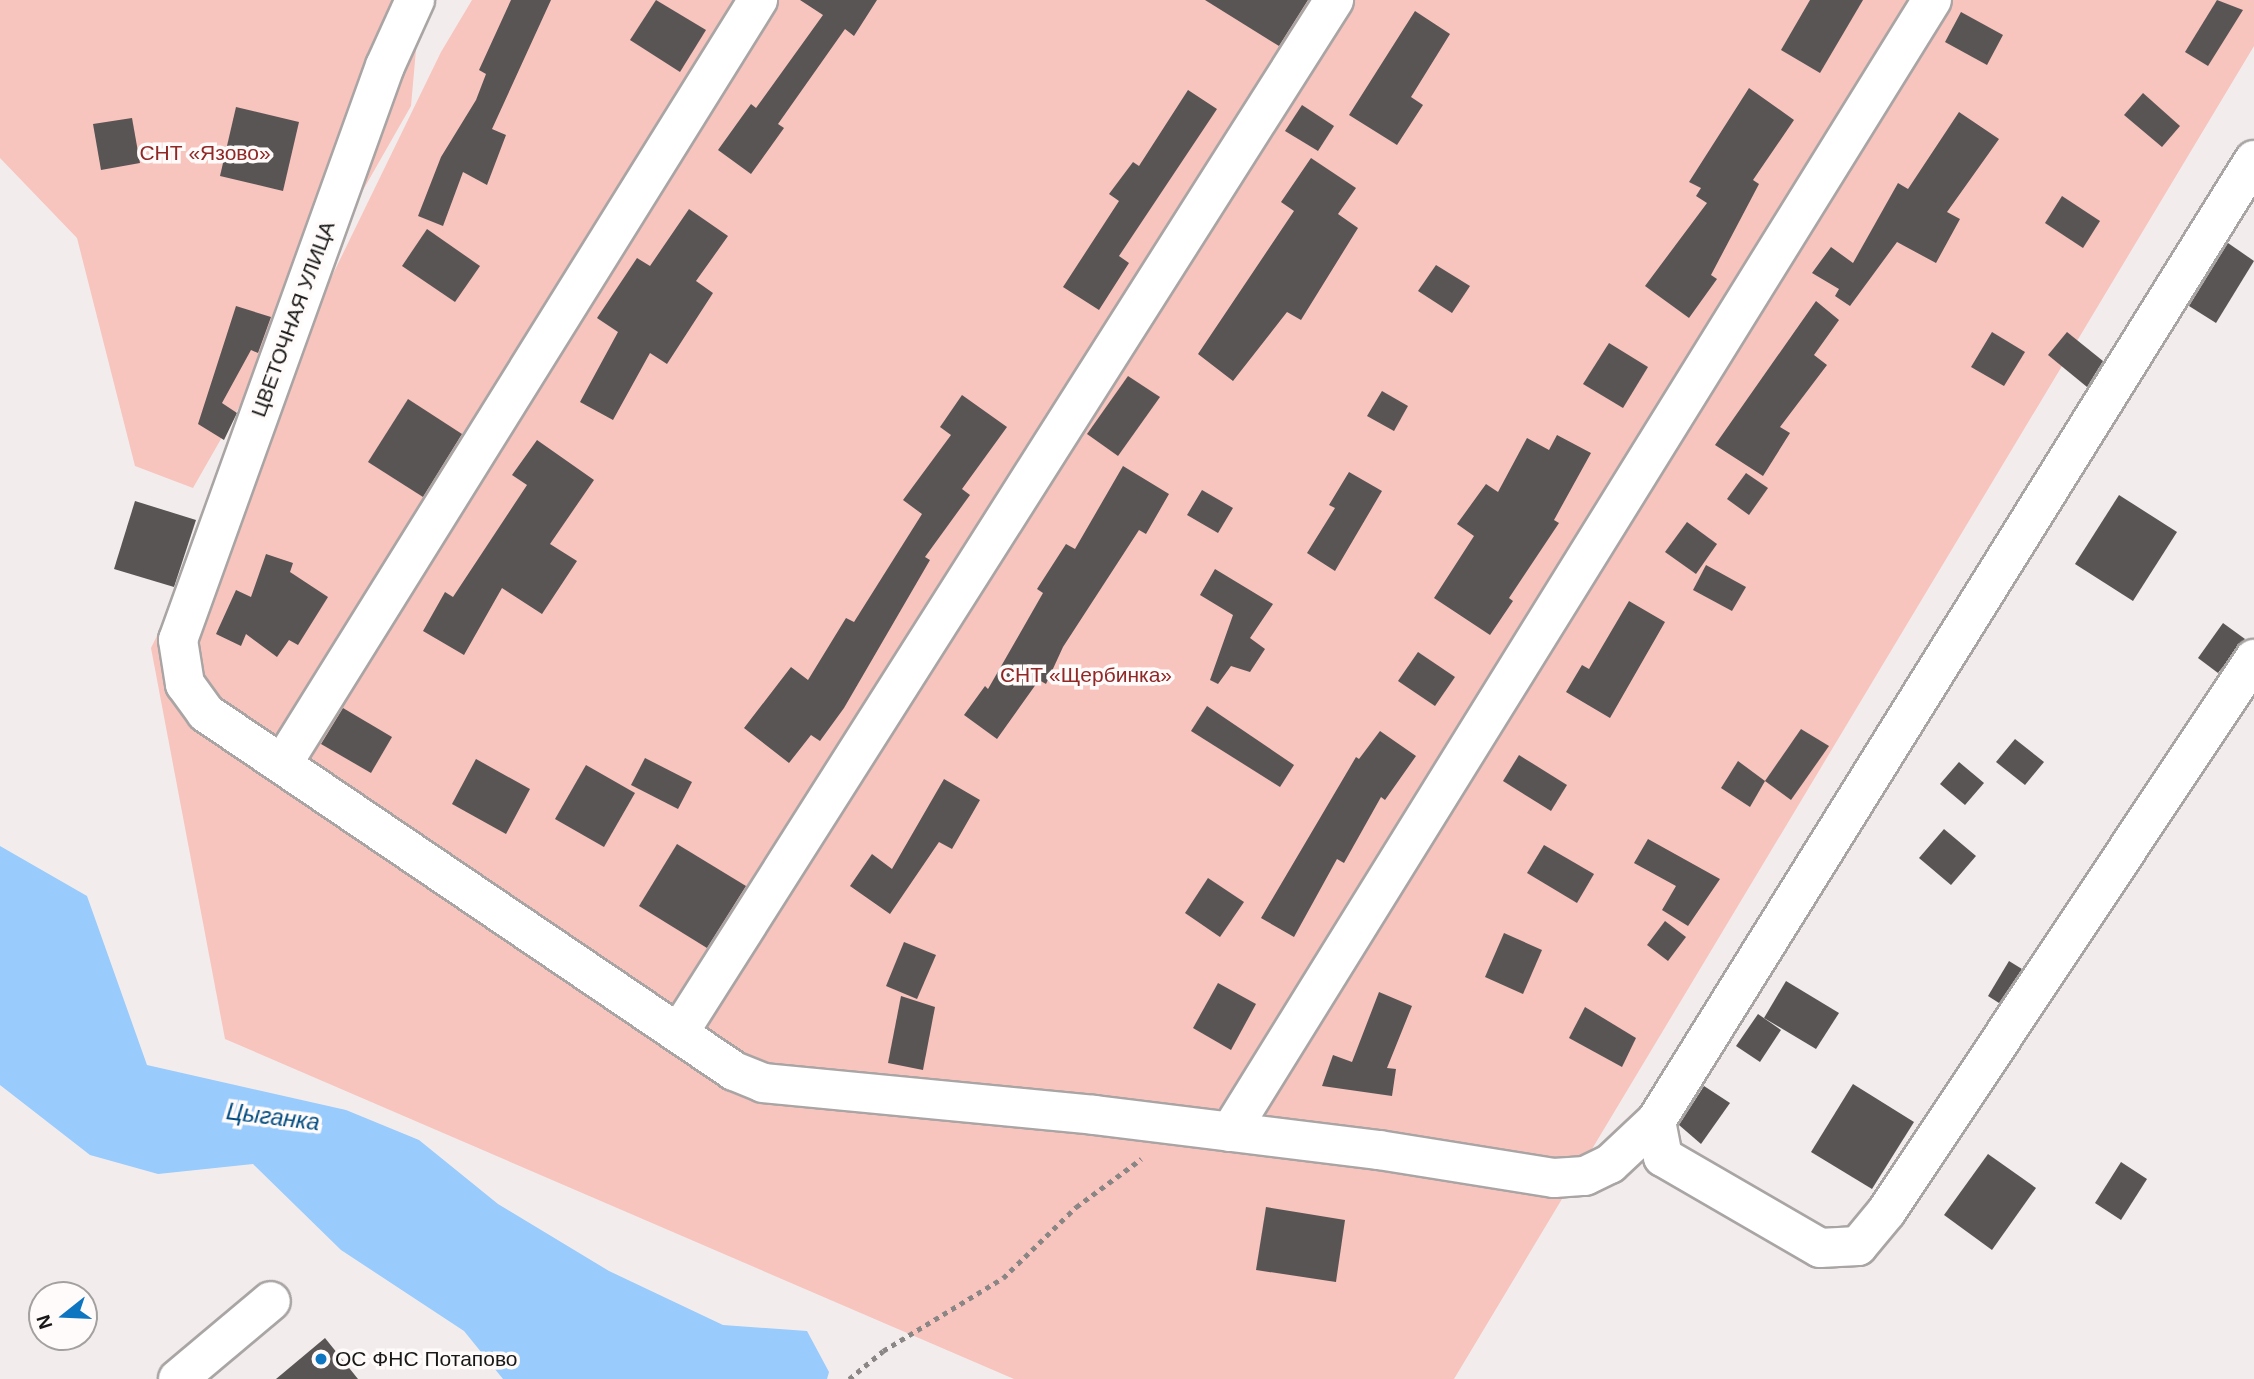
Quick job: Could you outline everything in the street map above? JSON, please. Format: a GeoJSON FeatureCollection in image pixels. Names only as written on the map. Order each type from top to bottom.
{"type":"FeatureCollection","features":[{"type":"Feature","properties":{"kind":"street","name":"ЦВЕТОЧНАЯ УЛИЦА"},"geometry":{"type":"LineString","coordinates":[[283,764],[206,713],[185,684],[178,640],[380,79],[415,0]]}},
{"type":"Feature","properties":{"kind":"street"},"geometry":{"type":"LineString","coordinates":[[758,0],[283,764],[680,1031],[734,1071],[789,1088],[1184,1126],[1554,1178],[1585,1177],[1610,1164],[1656,1121],[2254,160]]}},
{"type":"Feature","properties":{"kind":"street"},"geometry":{"type":"LineString","coordinates":[[680,1031],[1334,0]]}},
{"type":"Feature","properties":{"kind":"street"},"geometry":{"type":"LineString","coordinates":[[1230,1132],[1932,0]]}},
{"type":"Feature","properties":{"kind":"street"},"geometry":{"type":"LineString","coordinates":[[1656,1121],[1662,1157],[1821,1248],[1858,1246],[1887,1211],[2254,659]]}},
{"type":"Feature","properties":{"kind":"street"},"geometry":{"type":"LineString","coordinates":[[178,1379],[271,1301]]}},
{"type":"Feature","properties":{"kind":"path"},"geometry":{"type":"LineString","coordinates":[[849,1379],[883,1351],[1003,1278],[1076,1207],[1184,1126]]}},
{"type":"Feature","properties":{"kind":"green space","name":"СНТ «Язово»"},"geometry":{"type":"Polygon","coordinates":[[[0,0],[428,0],[419,16],[411,106],[193,488],[135,466],[77,238],[0,158],[0,0]]]}},
{"type":"Feature","properties":{"kind":"green space","name":"СНТ «Щербинка»"},"geometry":{"type":"Polygon","coordinates":[[[472,0],[2254,0],[2254,46],[1454,1379],[1014,1379],[225,1039],[151,648],[441,52],[472,0]]]}},
{"type":"Feature","properties":{"kind":"water","name":"Цыганка"},"geometry":{"type":"Polygon","coordinates":[[[0,846],[87,896],[147,1065],[346,1110],[419,1140],[498,1204],[609,1271],[723,1325],[807,1331],[829,1372],[827,1379],[503,1379],[464,1331],[341,1250],[253,1164],[158,1174],[90,1155],[0,1085],[0,846]]]}},
{"type":"Feature","properties":{"kind":"building"},"geometry":{"type":"Polygon","coordinates":[[[511,0],[551,0],[492,129],[506,135],[487,185],[463,172],[443,226],[418,216],[441,157],[476,100],[486,74],[479,70],[511,0]]]}},
{"type":"Feature","properties":{"kind":"building"},"geometry":{"type":"Polygon","coordinates":[[[656,0],[706,30],[680,72],[630,40],[656,0]]]}},
{"type":"Feature","properties":{"kind":"building"},"geometry":{"type":"Polygon","coordinates":[[[800,0],[877,0],[854,36],[845,29],[778,124],[784,128],[751,174],[718,150],[751,104],[756,108],[823,15],[800,0]]]}},
{"type":"Feature","properties":{"kind":"building"},"geometry":{"type":"Polygon","coordinates":[[[1205,0],[1308,0],[1279,46],[1205,0]]]}},
{"type":"Feature","properties":{"kind":"building"},"geometry":{"type":"Polygon","coordinates":[[[1810,0],[1863,0],[1820,73],[1781,50],[1810,0]]]}},
{"type":"Feature","properties":{"kind":"building"},"geometry":{"type":"Polygon","coordinates":[[[2217,0],[2243,10],[2208,66],[2185,52],[2217,0]]]}},
{"type":"Feature","properties":{"kind":"building"},"geometry":{"type":"Polygon","coordinates":[[[1415,11],[1450,34],[1411,97],[1423,105],[1397,145],[1349,115],[1415,11]]]}},
{"type":"Feature","properties":{"kind":"building"},"geometry":{"type":"Polygon","coordinates":[[[1961,12],[2003,35],[1987,65],[1945,42],[1961,12]]]}},
{"type":"Feature","properties":{"kind":"building"},"geometry":{"type":"Polygon","coordinates":[[[1749,88],[1794,120],[1753,180],[1759,184],[1711,275],[1717,279],[1689,318],[1645,286],[1707,203],[1696,196],[1701,188],[1689,182],[1749,88]]]}},
{"type":"Feature","properties":{"kind":"building"},"geometry":{"type":"Polygon","coordinates":[[[1188,90],[1217,109],[1119,256],[1129,263],[1099,310],[1063,287],[1119,201],[1109,194],[1133,162],[1139,166],[1188,90]]]}},
{"type":"Feature","properties":{"kind":"building"},"geometry":{"type":"Polygon","coordinates":[[[2143,93],[2180,126],[2162,147],[2124,115],[2143,93]]]}},
{"type":"Feature","properties":{"kind":"building"},"geometry":{"type":"Polygon","coordinates":[[[1302,105],[1334,126],[1318,151],[1285,131],[1302,105]]]}},
{"type":"Feature","properties":{"kind":"building"},"geometry":{"type":"Polygon","coordinates":[[[236,107],[299,122],[283,191],[220,176],[236,107]]]}},
{"type":"Feature","properties":{"kind":"building"},"geometry":{"type":"Polygon","coordinates":[[[1959,112],[1999,139],[1947,212],[1960,219],[1936,263],[1897,242],[1850,306],[1835,296],[1839,289],[1812,273],[1831,247],[1853,263],[1898,183],[1908,189],[1959,112]]]}},
{"type":"Feature","properties":{"kind":"building"},"geometry":{"type":"Polygon","coordinates":[[[132,118],[140,163],[101,170],[93,124],[132,118]]]}},
{"type":"Feature","properties":{"kind":"building"},"geometry":{"type":"Polygon","coordinates":[[[1311,158],[1356,188],[1338,214],[1358,228],[1301,320],[1287,312],[1233,381],[1198,354],[1294,211],[1281,202],[1311,158]]]}},
{"type":"Feature","properties":{"kind":"building"},"geometry":{"type":"Polygon","coordinates":[[[2062,196],[2100,221],[2083,248],[2045,223],[2062,196]]]}},
{"type":"Feature","properties":{"kind":"building"},"geometry":{"type":"Polygon","coordinates":[[[689,209],[728,236],[696,281],[713,293],[667,364],[650,353],[613,420],[580,402],[618,332],[597,318],[637,258],[650,266],[689,209]]]}},
{"type":"Feature","properties":{"kind":"building"},"geometry":{"type":"Polygon","coordinates":[[[427,229],[480,266],[455,302],[402,266],[427,229]]]}},
{"type":"Feature","properties":{"kind":"building"},"geometry":{"type":"Polygon","coordinates":[[[2228,243],[2254,261],[2216,323],[2189,306],[2228,243]]]}},
{"type":"Feature","properties":{"kind":"building"},"geometry":{"type":"Polygon","coordinates":[[[1436,265],[1470,286],[1452,313],[1418,291],[1436,265]]]}},
{"type":"Feature","properties":{"kind":"building"},"geometry":{"type":"Polygon","coordinates":[[[1816,301],[1839,320],[1814,355],[1827,365],[1780,427],[1790,433],[1763,476],[1715,445],[1816,301]]]}},
{"type":"Feature","properties":{"kind":"building"},"geometry":{"type":"Polygon","coordinates":[[[236,306],[271,317],[258,353],[251,350],[222,403],[237,413],[224,440],[198,424],[236,306]]]}},
{"type":"Feature","properties":{"kind":"building"},"geometry":{"type":"Polygon","coordinates":[[[1992,332],[2025,352],[2004,386],[1971,367],[1992,332]]]}},
{"type":"Feature","properties":{"kind":"building"},"geometry":{"type":"Polygon","coordinates":[[[2067,332],[2103,361],[2087,387],[2048,355],[2067,332]]]}},
{"type":"Feature","properties":{"kind":"building"},"geometry":{"type":"Polygon","coordinates":[[[1609,343],[1648,367],[1623,408],[1583,384],[1609,343]]]}},
{"type":"Feature","properties":{"kind":"building"},"geometry":{"type":"Polygon","coordinates":[[[1128,376],[1160,397],[1118,456],[1087,434],[1128,376]]]}},
{"type":"Feature","properties":{"kind":"building"},"geometry":{"type":"Polygon","coordinates":[[[1382,391],[1408,406],[1394,431],[1367,416],[1382,391]]]}},
{"type":"Feature","properties":{"kind":"building"},"geometry":{"type":"Polygon","coordinates":[[[962,395],[1007,427],[962,489],[970,495],[925,557],[930,560],[844,708],[820,741],[811,735],[789,763],[744,728],[791,667],[808,680],[846,618],[854,622],[922,514],[903,500],[951,435],[940,427],[962,395]]]}},
{"type":"Feature","properties":{"kind":"building"},"geometry":{"type":"Polygon","coordinates":[[[408,399],[462,434],[423,497],[368,462],[408,399]]]}},
{"type":"Feature","properties":{"kind":"building"},"geometry":{"type":"Polygon","coordinates":[[[1557,435],[1591,453],[1554,520],[1559,523],[1509,598],[1513,601],[1490,635],[1434,598],[1474,536],[1457,524],[1486,484],[1498,492],[1527,438],[1549,450],[1557,435]]]}},
{"type":"Feature","properties":{"kind":"building"},"geometry":{"type":"Polygon","coordinates":[[[537,440],[594,480],[550,544],[577,561],[542,614],[502,588],[464,655],[423,631],[445,592],[453,597],[527,485],[512,475],[537,440]]]}},
{"type":"Feature","properties":{"kind":"building"},"geometry":{"type":"Polygon","coordinates":[[[1123,466],[1169,494],[1146,534],[1139,530],[1063,647],[1046,684],[1039,680],[997,739],[964,715],[985,686],[988,689],[1043,593],[1037,589],[1066,544],[1075,549],[1123,466]]]}},
{"type":"Feature","properties":{"kind":"building"},"geometry":{"type":"Polygon","coordinates":[[[1349,472],[1382,491],[1335,571],[1307,553],[1335,508],[1329,505],[1349,472]]]}},
{"type":"Feature","properties":{"kind":"building"},"geometry":{"type":"Polygon","coordinates":[[[1746,473],[1768,488],[1749,515],[1727,499],[1746,473]]]}},
{"type":"Feature","properties":{"kind":"building"},"geometry":{"type":"Polygon","coordinates":[[[1202,490],[1233,508],[1218,533],[1187,515],[1202,490]]]}},
{"type":"Feature","properties":{"kind":"building"},"geometry":{"type":"Polygon","coordinates":[[[2119,495],[2177,532],[2133,601],[2075,564],[2119,495]]]}},
{"type":"Feature","properties":{"kind":"building"},"geometry":{"type":"Polygon","coordinates":[[[135,501],[196,520],[174,587],[114,569],[135,501]]]}},
{"type":"Feature","properties":{"kind":"building"},"geometry":{"type":"Polygon","coordinates":[[[1687,522],[1717,544],[1696,574],[1665,552],[1687,522]]]}},
{"type":"Feature","properties":{"kind":"building"},"geometry":{"type":"Polygon","coordinates":[[[266,554],[293,563],[290,572],[328,597],[298,645],[289,640],[277,657],[246,634],[241,646],[216,634],[236,590],[251,597],[266,554]]]}},
{"type":"Feature","properties":{"kind":"building"},"geometry":{"type":"Polygon","coordinates":[[[1706,565],[1746,587],[1732,611],[1693,590],[1706,565]]]}},
{"type":"Feature","properties":{"kind":"building"},"geometry":{"type":"Polygon","coordinates":[[[1215,569],[1273,604],[1250,638],[1265,649],[1250,672],[1231,666],[1218,684],[1210,680],[1233,615],[1200,595],[1215,569]]]}},
{"type":"Feature","properties":{"kind":"building"},"geometry":{"type":"Polygon","coordinates":[[[1629,601],[1665,622],[1610,718],[1566,692],[1582,665],[1589,669],[1629,601]]]}},
{"type":"Feature","properties":{"kind":"building"},"geometry":{"type":"Polygon","coordinates":[[[2223,623],[2245,639],[2218,673],[2198,658],[2223,623]]]}},
{"type":"Feature","properties":{"kind":"building"},"geometry":{"type":"Polygon","coordinates":[[[1418,652],[1455,677],[1435,706],[1398,681],[1418,652]]]}},
{"type":"Feature","properties":{"kind":"building"},"geometry":{"type":"Polygon","coordinates":[[[1207,706],[1294,765],[1280,787],[1191,731],[1207,706]]]}},
{"type":"Feature","properties":{"kind":"building"},"geometry":{"type":"Polygon","coordinates":[[[343,708],[392,737],[371,773],[321,744],[343,708]]]}},
{"type":"Feature","properties":{"kind":"building"},"geometry":{"type":"Polygon","coordinates":[[[1801,729],[1829,746],[1791,800],[1765,781],[1801,729]]]}},
{"type":"Feature","properties":{"kind":"building"},"geometry":{"type":"Polygon","coordinates":[[[1380,731],[1416,756],[1385,800],[1381,797],[1344,863],[1337,859],[1294,937],[1261,918],[1356,757],[1359,759],[1380,731]]]}},
{"type":"Feature","properties":{"kind":"building"},"geometry":{"type":"Polygon","coordinates":[[[2015,739],[2044,762],[2025,785],[1996,762],[2015,739]]]}},
{"type":"Feature","properties":{"kind":"building"},"geometry":{"type":"Polygon","coordinates":[[[1519,755],[1567,785],[1551,811],[1503,781],[1519,755]]]}},
{"type":"Feature","properties":{"kind":"building"},"geometry":{"type":"Polygon","coordinates":[[[645,758],[692,782],[678,809],[631,785],[645,758]]]}},
{"type":"Feature","properties":{"kind":"building"},"geometry":{"type":"Polygon","coordinates":[[[476,759],[530,789],[506,834],[452,804],[476,759]]]}},
{"type":"Feature","properties":{"kind":"building"},"geometry":{"type":"Polygon","coordinates":[[[1738,761],[1765,781],[1750,807],[1721,788],[1738,761]]]}},
{"type":"Feature","properties":{"kind":"building"},"geometry":{"type":"Polygon","coordinates":[[[1959,762],[1984,783],[1965,805],[1940,784],[1959,762]]]}},
{"type":"Feature","properties":{"kind":"building"},"geometry":{"type":"Polygon","coordinates":[[[586,765],[635,793],[604,847],[555,819],[586,765]]]}},
{"type":"Feature","properties":{"kind":"building"},"geometry":{"type":"Polygon","coordinates":[[[944,779],[980,800],[952,849],[939,842],[890,914],[850,886],[872,854],[892,869],[944,779]]]}},
{"type":"Feature","properties":{"kind":"building"},"geometry":{"type":"Polygon","coordinates":[[[1944,829],[1976,856],[1951,885],[1919,858],[1944,829]]]}},
{"type":"Feature","properties":{"kind":"building"},"geometry":{"type":"Polygon","coordinates":[[[1648,839],[1720,879],[1688,926],[1662,910],[1676,886],[1634,863],[1648,839]]]}},
{"type":"Feature","properties":{"kind":"building"},"geometry":{"type":"Polygon","coordinates":[[[677,844],[746,886],[707,948],[639,906],[677,844]]]}},
{"type":"Feature","properties":{"kind":"building"},"geometry":{"type":"Polygon","coordinates":[[[1544,845],[1594,874],[1577,903],[1527,873],[1544,845]]]}},
{"type":"Feature","properties":{"kind":"building"},"geometry":{"type":"Polygon","coordinates":[[[1208,878],[1244,902],[1220,937],[1185,913],[1208,878]]]}},
{"type":"Feature","properties":{"kind":"building"},"geometry":{"type":"Polygon","coordinates":[[[1665,921],[1686,937],[1668,961],[1647,945],[1665,921]]]}},
{"type":"Feature","properties":{"kind":"building"},"geometry":{"type":"Polygon","coordinates":[[[1504,933],[1542,950],[1523,994],[1485,977],[1504,933]]]}},
{"type":"Feature","properties":{"kind":"building"},"geometry":{"type":"Polygon","coordinates":[[[904,942],[936,955],[917,999],[886,986],[904,942]]]}},
{"type":"Feature","properties":{"kind":"building"},"geometry":{"type":"Polygon","coordinates":[[[2009,961],[2022,969],[1999,1003],[1988,996],[2009,961]]]}},
{"type":"Feature","properties":{"kind":"building"},"geometry":{"type":"Polygon","coordinates":[[[1786,981],[1839,1013],[1816,1049],[1764,1018],[1786,981]]]}},
{"type":"Feature","properties":{"kind":"building"},"geometry":{"type":"Polygon","coordinates":[[[1218,983],[1256,1004],[1231,1050],[1193,1028],[1218,983]]]}},
{"type":"Feature","properties":{"kind":"building"},"geometry":{"type":"Polygon","coordinates":[[[1379,992],[1412,1006],[1387,1068],[1396,1069],[1392,1096],[1322,1086],[1333,1055],[1352,1062],[1379,992]]]}},
{"type":"Feature","properties":{"kind":"building"},"geometry":{"type":"Polygon","coordinates":[[[901,996],[935,1007],[923,1070],[888,1063],[901,996]]]}},
{"type":"Feature","properties":{"kind":"building"},"geometry":{"type":"Polygon","coordinates":[[[1585,1007],[1636,1038],[1622,1067],[1569,1038],[1585,1007]]]}},
{"type":"Feature","properties":{"kind":"building"},"geometry":{"type":"Polygon","coordinates":[[[1758,1014],[1781,1030],[1760,1062],[1736,1046],[1758,1014]]]}},
{"type":"Feature","properties":{"kind":"building"},"geometry":{"type":"Polygon","coordinates":[[[1853,1084],[1914,1122],[1872,1189],[1811,1152],[1853,1084]]]}},
{"type":"Feature","properties":{"kind":"building"},"geometry":{"type":"Polygon","coordinates":[[[1704,1086],[1730,1103],[1701,1144],[1679,1125],[1704,1086]]]}},
{"type":"Feature","properties":{"kind":"building"},"geometry":{"type":"Polygon","coordinates":[[[1988,1154],[2036,1188],[1992,1250],[1944,1215],[1988,1154]]]}},
{"type":"Feature","properties":{"kind":"building"},"geometry":{"type":"Polygon","coordinates":[[[2121,1162],[2147,1179],[2121,1220],[2095,1203],[2121,1162]]]}},
{"type":"Feature","properties":{"kind":"building"},"geometry":{"type":"Polygon","coordinates":[[[1266,1207],[1345,1220],[1336,1282],[1256,1270],[1266,1207]]]}},
{"type":"Feature","properties":{"kind":"building","name":"ОС ФНС Потапово"},"geometry":{"type":"Polygon","coordinates":[[[325,1338],[358,1379],[276,1379],[325,1338]]]}},
{"type":"Feature","properties":{"kind":"place","name":"ОС ФНС Потапово"},"geometry":{"type":"Point","coordinates":[321,1359]}}]}
